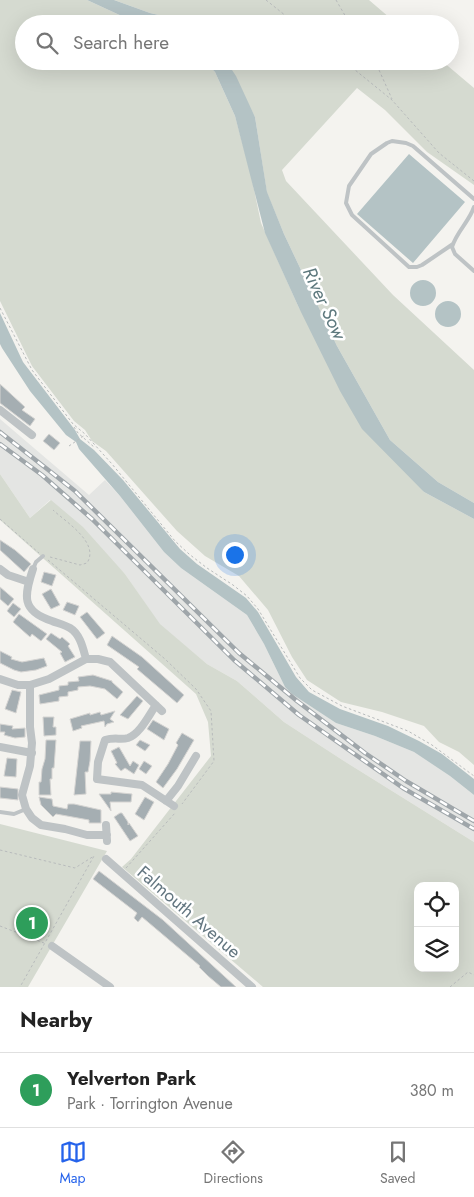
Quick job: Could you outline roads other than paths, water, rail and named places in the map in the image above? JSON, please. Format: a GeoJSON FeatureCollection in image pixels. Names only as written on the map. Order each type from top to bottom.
{"type":"FeatureCollection","features":[{"type":"Feature","properties":{"kind":"street"},"geometry":{"type":"LineString","coordinates":[[0,410],[32,435]]}},
{"type":"Feature","properties":{"kind":"street"},"geometry":{"type":"LineString","coordinates":[[0,569],[8,576],[29,582]]}},
{"type":"Feature","properties":{"kind":"street"},"geometry":{"type":"LineString","coordinates":[[33,569],[26,594],[30,609],[45,619],[71,628],[83,646],[86,659]]}},
{"type":"Feature","properties":{"kind":"street"},"geometry":{"type":"LineString","coordinates":[[0,679],[18,685],[30,685],[49,679],[86,659],[110,662],[159,708],[134,735],[127,738],[114,737],[105,740],[98,762],[97,779],[142,785],[174,806]]}},
{"type":"Feature","properties":{"kind":"street"},"geometry":{"type":"LineString","coordinates":[[30,685],[32,753],[22,795],[26,809],[32,818],[42,825],[65,828],[87,835],[107,838],[106,825]]}},
{"type":"Feature","properties":{"kind":"street"},"geometry":{"type":"LineString","coordinates":[[0,747],[32,753]]}},
{"type":"Feature","properties":{"kind":"street"},"geometry":{"type":"LineString","coordinates":[[166,801],[178,786],[196,756]]}},
{"type":"Feature","properties":{"kind":"street","name":"Falmouth Avenue"},"geometry":{"type":"LineString","coordinates":[[106,859],[252,987]]}},
{"type":"Feature","properties":{"kind":"street"},"geometry":{"type":"LineString","coordinates":[[48,944],[110,987]]}},
{"type":"Feature","properties":{"kind":"lane"},"geometry":{"type":"LineString","coordinates":[[453,244],[422,265],[409,267],[352,215],[346,203],[349,186],[363,164],[376,149],[387,143],[398,142],[413,146],[474,199]]}},
{"type":"Feature","properties":{"kind":"lane"},"geometry":{"type":"LineString","coordinates":[[474,207],[472,214],[457,234],[453,244],[455,254],[474,271]]}},
{"type":"Feature","properties":{"kind":"lane"},"geometry":{"type":"LineString","coordinates":[[33,569],[36,562],[43,556]]}},
{"type":"Feature","properties":{"kind":"lane"},"geometry":{"type":"LineString","coordinates":[[0,812],[14,814],[26,809]]}},
{"type":"Feature","properties":{"kind":"railway"},"geometry":{"type":"LineString","coordinates":[[0,432],[75,491],[239,653],[297,701],[365,753],[406,781],[474,821]]}},
{"type":"Feature","properties":{"kind":"railway"},"geometry":{"type":"LineString","coordinates":[[0,444],[42,475],[92,519],[234,660],[299,715],[403,788],[474,829]]}},
{"type":"Feature","properties":{"kind":"place","name":"Yelverton Park"},"geometry":{"type":"Point","coordinates":[32,923]}},
{"type":"Feature","properties":{"kind":"water label","name":"River Sow"},"geometry":{"type":"Point","coordinates":[325,303]}}]}
